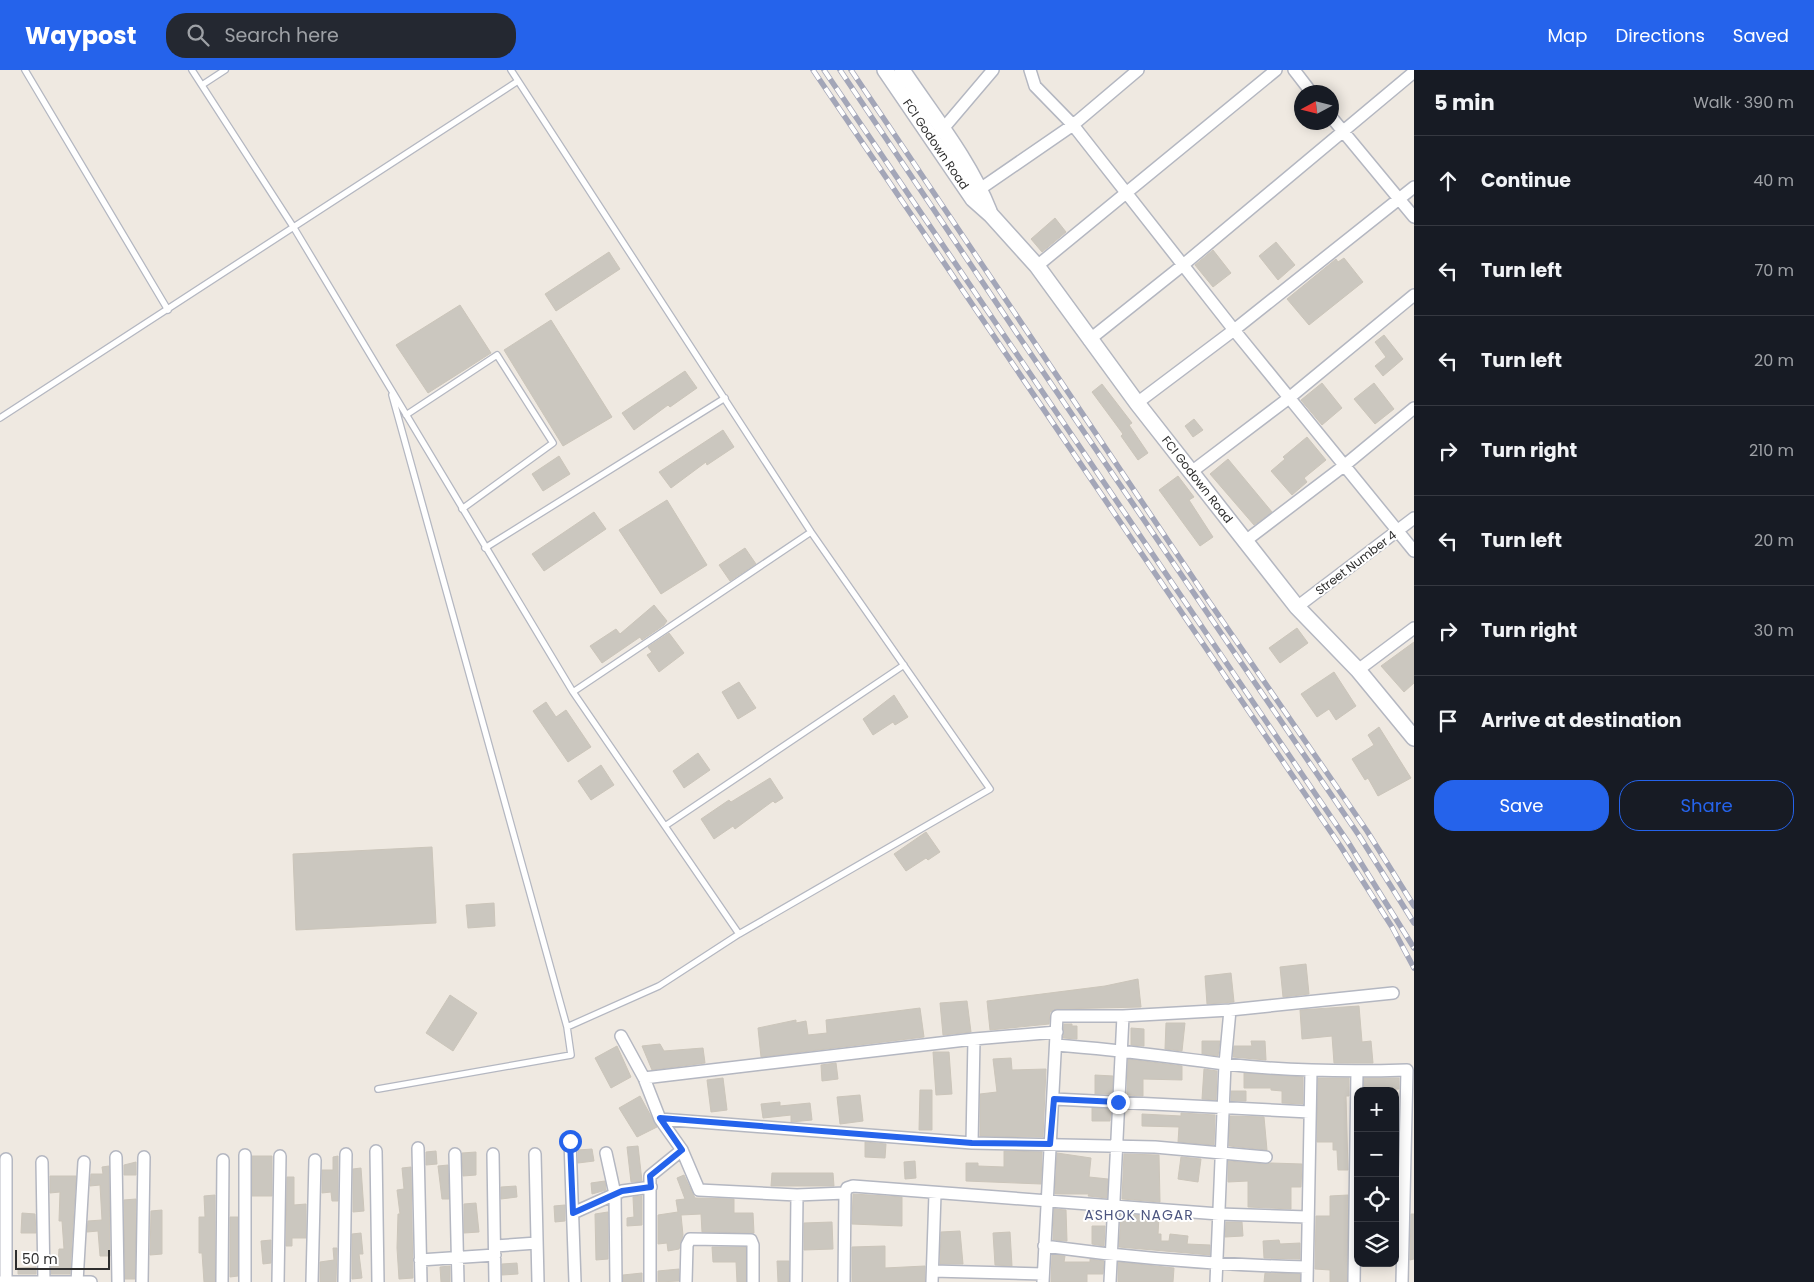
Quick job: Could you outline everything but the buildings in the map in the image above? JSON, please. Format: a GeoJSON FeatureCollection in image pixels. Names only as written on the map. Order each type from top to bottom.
{"type":"FeatureCollection","features":[{"type":"Feature","properties":{"kind":"street","name":"FCI Godown Road"},"geometry":{"type":"LineString","coordinates":[[885,70],[973,199],[991,215],[1036,266],[1137,404],[1244,542],[1297,607],[1358,670],[1414,738]]}},
{"type":"Feature","properties":{"kind":"street","name":"FCI Godown Road"},"geometry":{"type":"LineString","coordinates":[[902,70],[980,189],[991,215]]}},
{"type":"Feature","properties":{"kind":"street"},"geometry":{"type":"LineString","coordinates":[[942,130],[993,70]]}},
{"type":"Feature","properties":{"kind":"street"},"geometry":{"type":"LineString","coordinates":[[1030,70],[1035,86],[1073,125],[1234,330],[1414,551]]}},
{"type":"Feature","properties":{"kind":"street"},"geometry":{"type":"LineString","coordinates":[[980,189],[1073,125],[1138,70]]}},
{"type":"Feature","properties":{"kind":"street"},"geometry":{"type":"LineString","coordinates":[[1036,266],[1276,70]]}},
{"type":"Feature","properties":{"kind":"street"},"geometry":{"type":"LineString","coordinates":[[1294,70],[1306,85]]}},
{"type":"Feature","properties":{"kind":"street"},"geometry":{"type":"LineString","coordinates":[[1089,340],[1183,265],[1414,72]]}},
{"type":"Feature","properties":{"kind":"street"},"geometry":{"type":"LineString","coordinates":[[1339,128],[1414,217]]}},
{"type":"Feature","properties":{"kind":"street"},"geometry":{"type":"LineString","coordinates":[[1137,404],[1234,330],[1414,187]]}},
{"type":"Feature","properties":{"kind":"street"},"geometry":{"type":"LineString","coordinates":[[1190,472],[1289,398],[1414,295]]}},
{"type":"Feature","properties":{"kind":"street"},"geometry":{"type":"LineString","coordinates":[[1244,542],[1345,465],[1414,408]]}},
{"type":"Feature","properties":{"kind":"street","name":"Street Number 4"},"geometry":{"type":"LineString","coordinates":[[1297,607],[1414,518]]}},
{"type":"Feature","properties":{"kind":"street"},"geometry":{"type":"LineString","coordinates":[[1358,670],[1414,628]]}},
{"type":"Feature","properties":{"kind":"street"},"geometry":{"type":"LineString","coordinates":[[935,1194],[932,1276],[1043,1278],[1057,1016],[1123,1016],[1230,1010],[1393,993]]}},
{"type":"Feature","properties":{"kind":"street"},"geometry":{"type":"LineString","coordinates":[[1216,1282],[1225,1064],[1230,1010]]}},
{"type":"Feature","properties":{"kind":"street"},"geometry":{"type":"LineString","coordinates":[[1110,1282],[1123,1016]]}},
{"type":"Feature","properties":{"kind":"street"},"geometry":{"type":"LineString","coordinates":[[644,1078],[974,1039],[1057,1032]]}},
{"type":"Feature","properties":{"kind":"street"},"geometry":{"type":"LineString","coordinates":[[622,1036],[644,1078],[660,1118],[682,1150],[700,1190],[797,1195],[845,1194]]}},
{"type":"Feature","properties":{"kind":"street"},"geometry":{"type":"LineString","coordinates":[[972,1143],[974,1039]]}},
{"type":"Feature","properties":{"kind":"street"},"geometry":{"type":"LineString","coordinates":[[1056,1045],[1121,1049],[1225,1064],[1311,1071],[1407,1070]]}},
{"type":"Feature","properties":{"kind":"street"},"geometry":{"type":"LineString","coordinates":[[1407,1070],[1414,1082]]}},
{"type":"Feature","properties":{"kind":"street"},"geometry":{"type":"LineString","coordinates":[[1402,1282],[1407,1070]]}},
{"type":"Feature","properties":{"kind":"street"},"geometry":{"type":"LineString","coordinates":[[1307,1282],[1311,1071]]}},
{"type":"Feature","properties":{"kind":"street"},"geometry":{"type":"LineString","coordinates":[[1354,1282],[1357,1072]]}},
{"type":"Feature","properties":{"kind":"street"},"geometry":{"type":"LineString","coordinates":[[1054,1099],[1224,1106],[1309,1112]]}},
{"type":"Feature","properties":{"kind":"street"},"geometry":{"type":"LineString","coordinates":[[660,1118],[972,1143],[1156,1147],[1266,1158]]}},
{"type":"Feature","properties":{"kind":"street"},"geometry":{"type":"LineString","coordinates":[[570,1141],[576,1282]]}},
{"type":"Feature","properties":{"kind":"street"},"geometry":{"type":"LineString","coordinates":[[418,1148],[421,1282]]}},
{"type":"Feature","properties":{"kind":"street"},"geometry":{"type":"LineString","coordinates":[[650,1282],[650,1176],[682,1150]]}},
{"type":"Feature","properties":{"kind":"street"},"geometry":{"type":"LineString","coordinates":[[376,1151],[378,1282]]}},
{"type":"Feature","properties":{"kind":"street"},"geometry":{"type":"LineString","coordinates":[[606,1153],[615,1194],[616,1282]]}},
{"type":"Feature","properties":{"kind":"street"},"geometry":{"type":"LineString","coordinates":[[344,1282],[346,1154]]}},
{"type":"Feature","properties":{"kind":"street"},"geometry":{"type":"LineString","coordinates":[[455,1154],[458,1282]]}},
{"type":"Feature","properties":{"kind":"street"},"geometry":{"type":"LineString","coordinates":[[493,1154],[495,1282]]}},
{"type":"Feature","properties":{"kind":"street"},"geometry":{"type":"LineString","coordinates":[[535,1154],[538,1282]]}},
{"type":"Feature","properties":{"kind":"street"},"geometry":{"type":"LineString","coordinates":[[245,1155],[246,1282]]}},
{"type":"Feature","properties":{"kind":"street"},"geometry":{"type":"LineString","coordinates":[[278,1282],[280,1156]]}},
{"type":"Feature","properties":{"kind":"street"},"geometry":{"type":"LineString","coordinates":[[116,1157],[118,1164],[118,1282]]}},
{"type":"Feature","properties":{"kind":"street"},"geometry":{"type":"LineString","coordinates":[[142,1282],[144,1157]]}},
{"type":"Feature","properties":{"kind":"street"},"geometry":{"type":"LineString","coordinates":[[6,1159],[6,1282]]}},
{"type":"Feature","properties":{"kind":"street"},"geometry":{"type":"LineString","coordinates":[[222,1282],[223,1160]]}},
{"type":"Feature","properties":{"kind":"street"},"geometry":{"type":"LineString","coordinates":[[312,1282],[315,1160]]}},
{"type":"Feature","properties":{"kind":"street"},"geometry":{"type":"LineString","coordinates":[[42,1162],[44,1282]]}},
{"type":"Feature","properties":{"kind":"street"},"geometry":{"type":"LineString","coordinates":[[77,1282],[84,1162]]}},
{"type":"Feature","properties":{"kind":"street"},"geometry":{"type":"LineString","coordinates":[[844,1282],[845,1194],[847,1188],[853,1186],[935,1194],[1046,1200],[1219,1214],[1307,1217]]}},
{"type":"Feature","properties":{"kind":"street"},"geometry":{"type":"LineString","coordinates":[[573,1213],[615,1194],[651,1187]]}},
{"type":"Feature","properties":{"kind":"street"},"geometry":{"type":"LineString","coordinates":[[796,1282],[797,1195]]}},
{"type":"Feature","properties":{"kind":"street"},"geometry":{"type":"LineString","coordinates":[[686,1282],[686,1245],[690,1239],[751,1240],[754,1245],[753,1282]]}},
{"type":"Feature","properties":{"kind":"street"},"geometry":{"type":"LineString","coordinates":[[420,1260],[458,1257],[537,1243]]}},
{"type":"Feature","properties":{"kind":"street"},"geometry":{"type":"LineString","coordinates":[[1044,1246],[1111,1255],[1217,1264],[1307,1267]]}},
{"type":"Feature","properties":{"kind":"street"},"geometry":{"type":"LineString","coordinates":[[0,1282],[91,1282]]}},
{"type":"Feature","properties":{"kind":"lane"},"geometry":{"type":"LineString","coordinates":[[25,70],[168,310]]}},
{"type":"Feature","properties":{"kind":"lane"},"geometry":{"type":"LineString","coordinates":[[192,70],[294,228],[573,692],[739,934]]}},
{"type":"Feature","properties":{"kind":"lane"},"geometry":{"type":"LineString","coordinates":[[202,85],[225,70]]}},
{"type":"Feature","properties":{"kind":"lane"},"geometry":{"type":"LineString","coordinates":[[511,70],[811,532],[990,789],[739,934],[659,986],[567,1027]]}},
{"type":"Feature","properties":{"kind":"lane"},"geometry":{"type":"LineString","coordinates":[[0,418],[518,81]]}},
{"type":"Feature","properties":{"kind":"lane"},"geometry":{"type":"LineString","coordinates":[[406,415],[497,355],[553,443],[462,508]]}},
{"type":"Feature","properties":{"kind":"lane"},"geometry":{"type":"LineString","coordinates":[[378,1089],[571,1055],[567,1027],[390,388]]}},
{"type":"Feature","properties":{"kind":"lane"},"geometry":{"type":"LineString","coordinates":[[485,548],[725,398]]}},
{"type":"Feature","properties":{"kind":"lane"},"geometry":{"type":"LineString","coordinates":[[573,692],[811,532]]}},
{"type":"Feature","properties":{"kind":"lane"},"geometry":{"type":"LineString","coordinates":[[665,826],[904,665]]}},
{"type":"Feature","properties":{"kind":"railway"},"geometry":{"type":"LineString","coordinates":[[813,70],[1341,847],[1392,927],[1414,968]]}},
{"type":"Feature","properties":{"kind":"railway"},"geometry":{"type":"LineString","coordinates":[[824,70],[1348,842],[1414,948]]}},
{"type":"Feature","properties":{"kind":"railway"},"geometry":{"type":"LineString","coordinates":[[840,70],[1360,837],[1414,923]]}},
{"type":"Feature","properties":{"kind":"railway"},"geometry":{"type":"LineString","coordinates":[[851,70],[1208,600],[1367,831],[1414,906]]}},
{"type":"Feature","properties":{"kind":"district","name":"ASHOK NAGAR"},"geometry":{"type":"Point","coordinates":[1139,1215]}},
{"type":"Feature","properties":{"kind":"route"},"geometry":{"type":"LineString","coordinates":[[570,1141],[573,1213],[622,1191],[651,1187],[650,1176],[682,1150],[660,1118],[972,1143],[1050,1144],[1054,1099],[1118,1102]]}}]}
